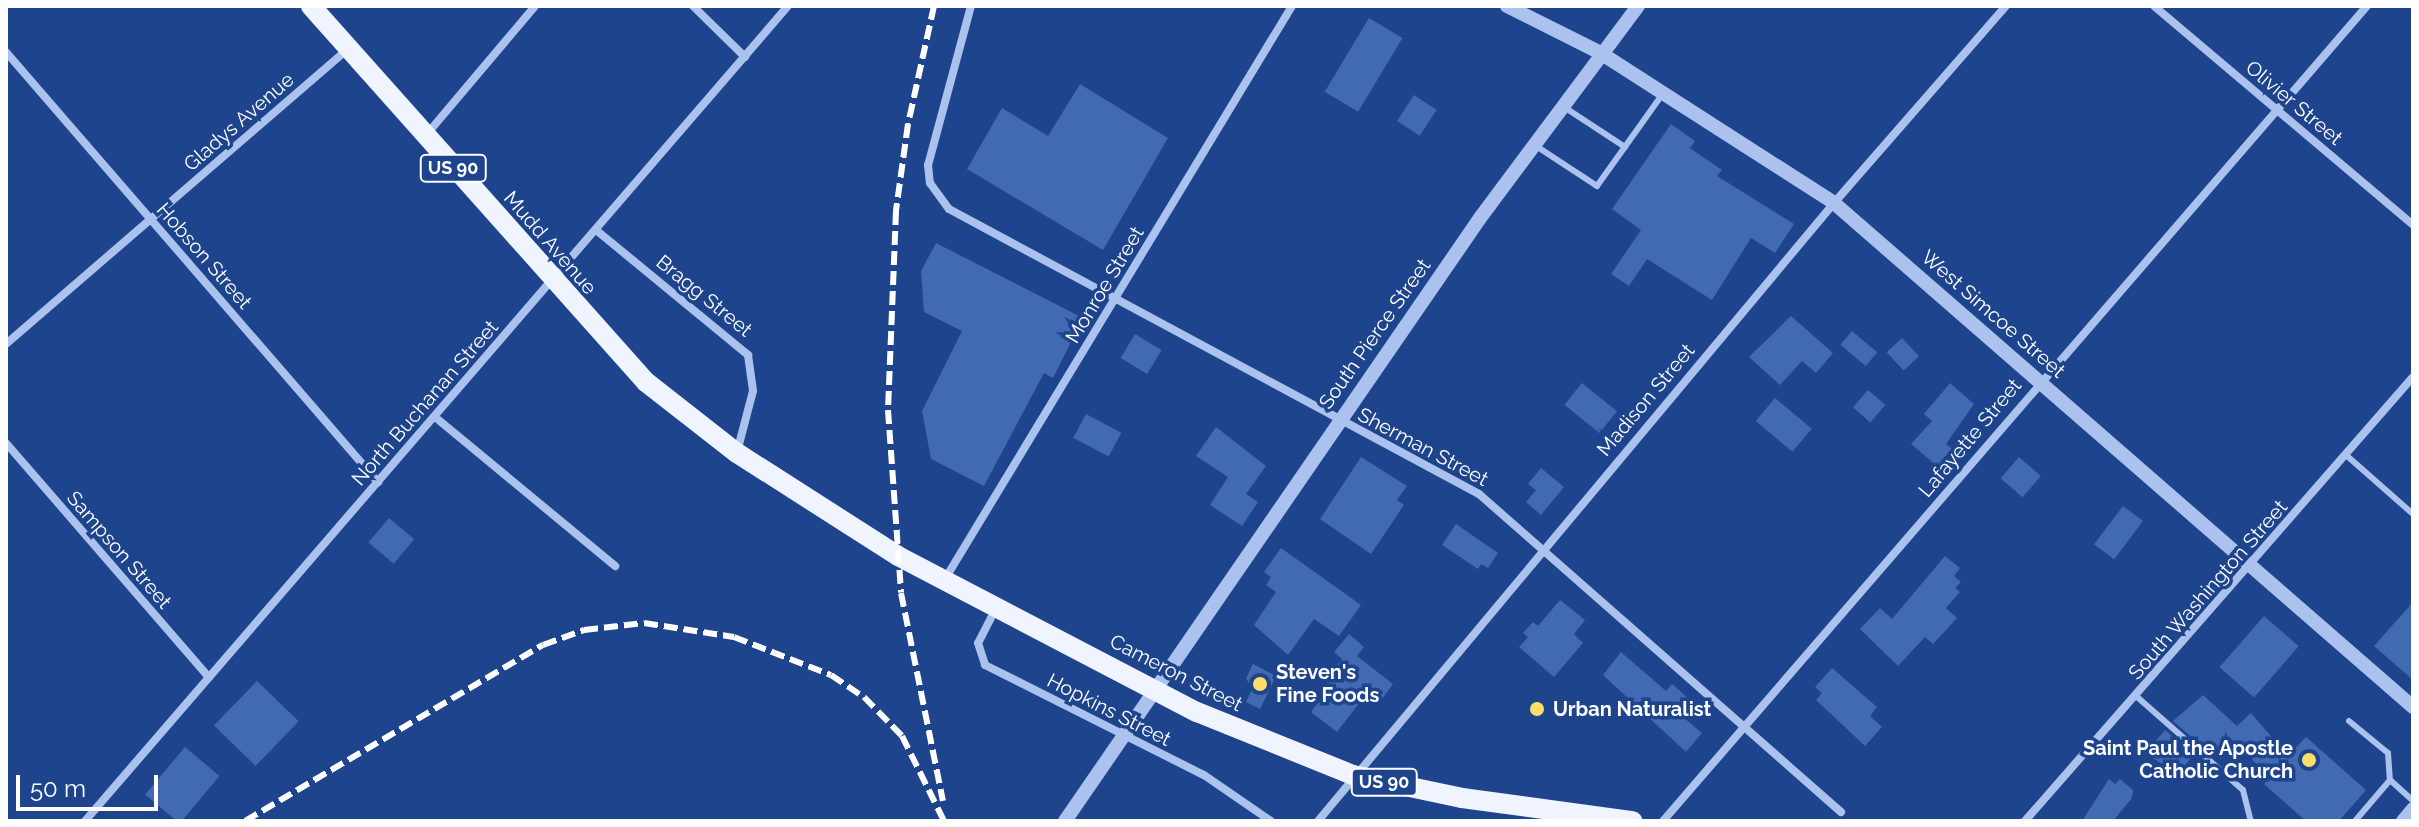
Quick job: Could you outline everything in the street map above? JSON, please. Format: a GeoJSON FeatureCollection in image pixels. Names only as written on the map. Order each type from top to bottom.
{"type":"FeatureCollection","features":[{"type":"Feature","properties":{"kind":"main road","name":"Mudd Avenue"},"geometry":{"type":"LineString","coordinates":[[311,6],[551,281],[646,382],[737,453],[781,482]]}},
{"type":"Feature","properties":{"kind":"main road","name":"Cameron Street"},"geometry":{"type":"LineString","coordinates":[[781,482],[945,580],[1152,690],[1253,738],[1353,775],[1462,798],[1632,821]]}},
{"type":"Feature","properties":{"kind":"street"},"geometry":{"type":"LineString","coordinates":[[425,136],[535,6]]}},
{"type":"Feature","properties":{"kind":"street"},"geometry":{"type":"LineString","coordinates":[[693,6],[745,57]]}},
{"type":"Feature","properties":{"kind":"street","name":"North Buchanan Street"},"geometry":{"type":"LineString","coordinates":[[85,821],[788,6]]}},
{"type":"Feature","properties":{"kind":"street","name":"Sherman Street"},"geometry":{"type":"LineString","coordinates":[[971,6],[931,144],[930,183],[958,217],[1463,483],[1543,547],[1841,812]]}},
{"type":"Feature","properties":{"kind":"street","name":"Monroe Street"},"geometry":{"type":"LineString","coordinates":[[945,580],[1292,6]]}},
{"type":"Feature","properties":{"kind":"street","name":"West Simcoe Street"},"geometry":{"type":"LineString","coordinates":[[1507,6],[1599,52],[1834,203],[2413,707]]}},
{"type":"Feature","properties":{"kind":"street","name":"South Pierce Street"},"geometry":{"type":"LineString","coordinates":[[1065,821],[1121,734],[1339,420],[1599,52],[1638,6]]}},
{"type":"Feature","properties":{"kind":"street","name":"Madison Street"},"geometry":{"type":"LineString","coordinates":[[1318,821],[1543,547],[1834,203],[2006,6]]}},
{"type":"Feature","properties":{"kind":"street","name":"Olivier Street"},"geometry":{"type":"LineString","coordinates":[[2154,6],[2413,225]]}},
{"type":"Feature","properties":{"kind":"street","name":"Lafayette Street"},"geometry":{"type":"LineString","coordinates":[[1663,821],[2367,6]]}},
{"type":"Feature","properties":{"kind":"street","name":"Gladys Avenue"},"geometry":{"type":"LineString","coordinates":[[6,344],[348,49]]}},
{"type":"Feature","properties":{"kind":"street","name":"Hobson Street"},"geometry":{"type":"LineString","coordinates":[[6,52],[378,482]]}},
{"type":"Feature","properties":{"kind":"street","name":"Bragg Street"},"geometry":{"type":"LineString","coordinates":[[596,230],[748,355],[752,405],[737,453]]}},
{"type":"Feature","properties":{"kind":"street","name":"South Washington Street"},"geometry":{"type":"LineString","coordinates":[[2025,821],[2252,566],[2413,377]]}},
{"type":"Feature","properties":{"kind":"street"},"geometry":{"type":"LineString","coordinates":[[435,417],[615,566]]}},
{"type":"Feature","properties":{"kind":"street","name":"Sampson Street"},"geometry":{"type":"LineString","coordinates":[[6,443],[209,677]]}},
{"type":"Feature","properties":{"kind":"street","name":"Hopkins Street"},"geometry":{"type":"LineString","coordinates":[[996,607],[978,643],[985,665],[1204,775],[1271,821]]}},
{"type":"Feature","properties":{"kind":"street"},"geometry":{"type":"LineString","coordinates":[[2403,821],[2413,809]]}},
{"type":"Feature","properties":{"kind":"lane"},"geometry":{"type":"LineString","coordinates":[[1533,145],[1597,186],[1664,93]]}},
{"type":"Feature","properties":{"kind":"lane"},"geometry":{"type":"LineString","coordinates":[[1561,105],[1625,147]]}},
{"type":"Feature","properties":{"kind":"lane"},"geometry":{"type":"LineString","coordinates":[[2346,455],[2413,514]]}},
{"type":"Feature","properties":{"kind":"lane"},"geometry":{"type":"LineString","coordinates":[[2136,696],[2243,790],[2251,821]]}},
{"type":"Feature","properties":{"kind":"lane"},"geometry":{"type":"LineString","coordinates":[[2349,721],[2388,753],[2390,780],[2413,801]]}},
{"type":"Feature","properties":{"kind":"lane"},"geometry":{"type":"LineString","coordinates":[[2355,821],[2390,780]]}},
{"type":"Feature","properties":{"kind":"building"},"geometry":{"type":"Polygon","coordinates":[[[1369,18],[1402,38],[1358,112],[1325,92],[1369,18]]]}},
{"type":"Feature","properties":{"kind":"building"},"geometry":{"type":"Polygon","coordinates":[[[1080,84],[1168,138],[1103,250],[967,169],[1002,108],[1048,136],[1080,84]]]}},
{"type":"Feature","properties":{"kind":"building"},"geometry":{"type":"Polygon","coordinates":[[[1414,95],[1437,110],[1420,136],[1397,121],[1414,95]]]}},
{"type":"Feature","properties":{"kind":"building"},"geometry":{"type":"Polygon","coordinates":[[[1671,124],[1695,141],[1690,148],[1722,170],[1717,176],[1794,224],[1775,253],[1751,238],[1712,300],[1647,259],[1629,286],[1611,274],[1641,230],[1612,209],[1671,124]]]}},
{"type":"Feature","properties":{"kind":"building"},"geometry":{"type":"Polygon","coordinates":[[[936,243],[1083,318],[1053,378],[1044,373],[984,486],[931,459],[922,411],[962,331],[924,312],[921,271],[936,243]]]}},
{"type":"Feature","properties":{"kind":"building"},"geometry":{"type":"Polygon","coordinates":[[[1791,316],[1833,353],[1816,373],[1802,361],[1780,385],[1749,357],[1791,316]]]}},
{"type":"Feature","properties":{"kind":"building"},"geometry":{"type":"Polygon","coordinates":[[[1852,331],[1877,352],[1866,366],[1840,345],[1852,331]]]}},
{"type":"Feature","properties":{"kind":"building"},"geometry":{"type":"Polygon","coordinates":[[[1135,334],[1162,350],[1147,374],[1121,358],[1135,334]]]}},
{"type":"Feature","properties":{"kind":"building"},"geometry":{"type":"Polygon","coordinates":[[[1902,338],[1919,356],[1904,371],[1887,352],[1902,338]]]}},
{"type":"Feature","properties":{"kind":"building"},"geometry":{"type":"Polygon","coordinates":[[[1582,383],[1617,411],[1599,433],[1564,405],[1582,383]]]}},
{"type":"Feature","properties":{"kind":"building"},"geometry":{"type":"Polygon","coordinates":[[[1950,383],[1974,404],[1946,444],[1952,449],[1937,466],[1911,444],[1932,421],[1924,414],[1950,383]]]}},
{"type":"Feature","properties":{"kind":"building"},"geometry":{"type":"Polygon","coordinates":[[[1868,390],[1885,405],[1870,422],[1853,407],[1868,390]]]}},
{"type":"Feature","properties":{"kind":"building"},"geometry":{"type":"Polygon","coordinates":[[[1775,398],[1812,429],[1792,452],[1756,421],[1775,398]]]}},
{"type":"Feature","properties":{"kind":"building"},"geometry":{"type":"Polygon","coordinates":[[[1086,414],[1121,433],[1109,457],[1073,438],[1086,414]]]}},
{"type":"Feature","properties":{"kind":"building"},"geometry":{"type":"Polygon","coordinates":[[[1216,427],[1266,466],[1246,494],[1258,502],[1242,526],[1210,505],[1228,477],[1196,456],[1216,427]]]}},
{"type":"Feature","properties":{"kind":"building"},"geometry":{"type":"Polygon","coordinates":[[[1361,457],[1407,486],[1397,500],[1404,505],[1371,554],[1320,519],[1361,457]]]}},
{"type":"Feature","properties":{"kind":"building"},"geometry":{"type":"Polygon","coordinates":[[[2019,457],[2041,476],[2023,497],[2001,478],[2019,457]]]}},
{"type":"Feature","properties":{"kind":"building"},"geometry":{"type":"Polygon","coordinates":[[[1541,468],[1564,487],[1541,515],[1526,502],[1536,490],[1528,484],[1541,468]]]}},
{"type":"Feature","properties":{"kind":"building"},"geometry":{"type":"Polygon","coordinates":[[[2123,506],[2143,521],[2114,559],[2094,544],[2123,506]]]}},
{"type":"Feature","properties":{"kind":"building"},"geometry":{"type":"Polygon","coordinates":[[[389,518],[414,539],[394,564],[368,543],[389,518]]]}},
{"type":"Feature","properties":{"kind":"building"},"geometry":{"type":"Polygon","coordinates":[[[1456,524],[1498,553],[1488,568],[1481,564],[1478,569],[1442,545],[1456,524]]]}},
{"type":"Feature","properties":{"kind":"building"},"geometry":{"type":"Polygon","coordinates":[[[1281,548],[1361,605],[1339,636],[1314,619],[1288,655],[1254,625],[1276,592],[1266,585],[1271,577],[1264,572],[1281,548]]]}},
{"type":"Feature","properties":{"kind":"building"},"geometry":{"type":"Polygon","coordinates":[[[1945,556],[1960,568],[1954,576],[1961,582],[1955,588],[1960,592],[1946,608],[1957,618],[1933,644],[1925,637],[1898,666],[1860,629],[1880,608],[1892,619],[1945,556]]]}},
{"type":"Feature","properties":{"kind":"building"},"geometry":{"type":"Polygon","coordinates":[[[1560,600],[1585,620],[1574,634],[1583,643],[1554,677],[1519,647],[1528,637],[1523,633],[1533,622],[1538,626],[1560,600]]]}},
{"type":"Feature","properties":{"kind":"building"},"geometry":{"type":"Polygon","coordinates":[[[2413,602],[2413,680],[2374,646],[2413,602]]]}},
{"type":"Feature","properties":{"kind":"building"},"geometry":{"type":"Polygon","coordinates":[[[2264,616],[2299,646],[2254,697],[2219,667],[2264,616]]]}},
{"type":"Feature","properties":{"kind":"building"},"geometry":{"type":"Polygon","coordinates":[[[1349,634],[1364,647],[1357,656],[1393,684],[1379,703],[1366,694],[1337,732],[1311,712],[1322,698],[1336,705],[1343,694],[1325,681],[1342,659],[1334,652],[1349,634]]]}},
{"type":"Feature","properties":{"kind":"building"},"geometry":{"type":"Polygon","coordinates":[[[1621,652],[1666,691],[1672,684],[1688,698],[1677,712],[1702,733],[1686,752],[1603,675],[1621,652]]]}},
{"type":"Feature","properties":{"kind":"building","name":"Steven's Fine Foods"},"geometry":{"type":"Polygon","coordinates":[[[1253,664],[1276,676],[1260,709],[1246,702],[1252,689],[1246,678],[1253,664]]]}},
{"type":"Feature","properties":{"kind":"building"},"geometry":{"type":"Polygon","coordinates":[[[1832,668],[1877,707],[1870,716],[1882,727],[1865,746],[1816,700],[1822,693],[1815,687],[1832,668]]]}},
{"type":"Feature","properties":{"kind":"building"},"geometry":{"type":"Polygon","coordinates":[[[257,681],[299,721],[256,766],[214,726],[257,681]]]}},
{"type":"Feature","properties":{"kind":"building"},"geometry":{"type":"Polygon","coordinates":[[[2203,695],[2237,726],[2251,713],[2288,756],[2306,737],[2366,790],[2339,821],[2306,821],[2264,784],[2270,777],[2229,737],[2212,755],[2173,721],[2203,695]]]}},
{"type":"Feature","properties":{"kind":"building"},"geometry":{"type":"Polygon","coordinates":[[[2165,730],[2194,755],[2177,774],[2145,753],[2165,730]]]}},
{"type":"Feature","properties":{"kind":"building"},"geometry":{"type":"Polygon","coordinates":[[[185,747],[219,776],[182,821],[177,821],[145,794],[185,747]]]}},
{"type":"Feature","properties":{"kind":"building"},"geometry":{"type":"Polygon","coordinates":[[[2109,779],[2115,784],[2120,779],[2133,790],[2132,798],[2113,821],[2082,821],[2109,779]]]}},
{"type":"Feature","properties":{"kind":"railway"},"geometry":{"type":"LineString","coordinates":[[934,6],[908,124],[896,211],[888,410],[901,593],[943,801]]}},
{"type":"Feature","properties":{"kind":"railway"},"geometry":{"type":"LineString","coordinates":[[245,821],[543,645],[584,630],[644,623],[734,637],[831,675],[864,697],[902,736],[944,821]]}},
{"type":"Feature","properties":{"kind":"place","name":"Steven's Fine Foods"},"geometry":{"type":"Point","coordinates":[1260,684]}},
{"type":"Feature","properties":{"kind":"place","name":"Urban Naturalist"},"geometry":{"type":"Point","coordinates":[1537,709]}},
{"type":"Feature","properties":{"kind":"place","name":"Saint Paul the Apostle Catholic Church"},"geometry":{"type":"Point","coordinates":[2309,760]}}]}
